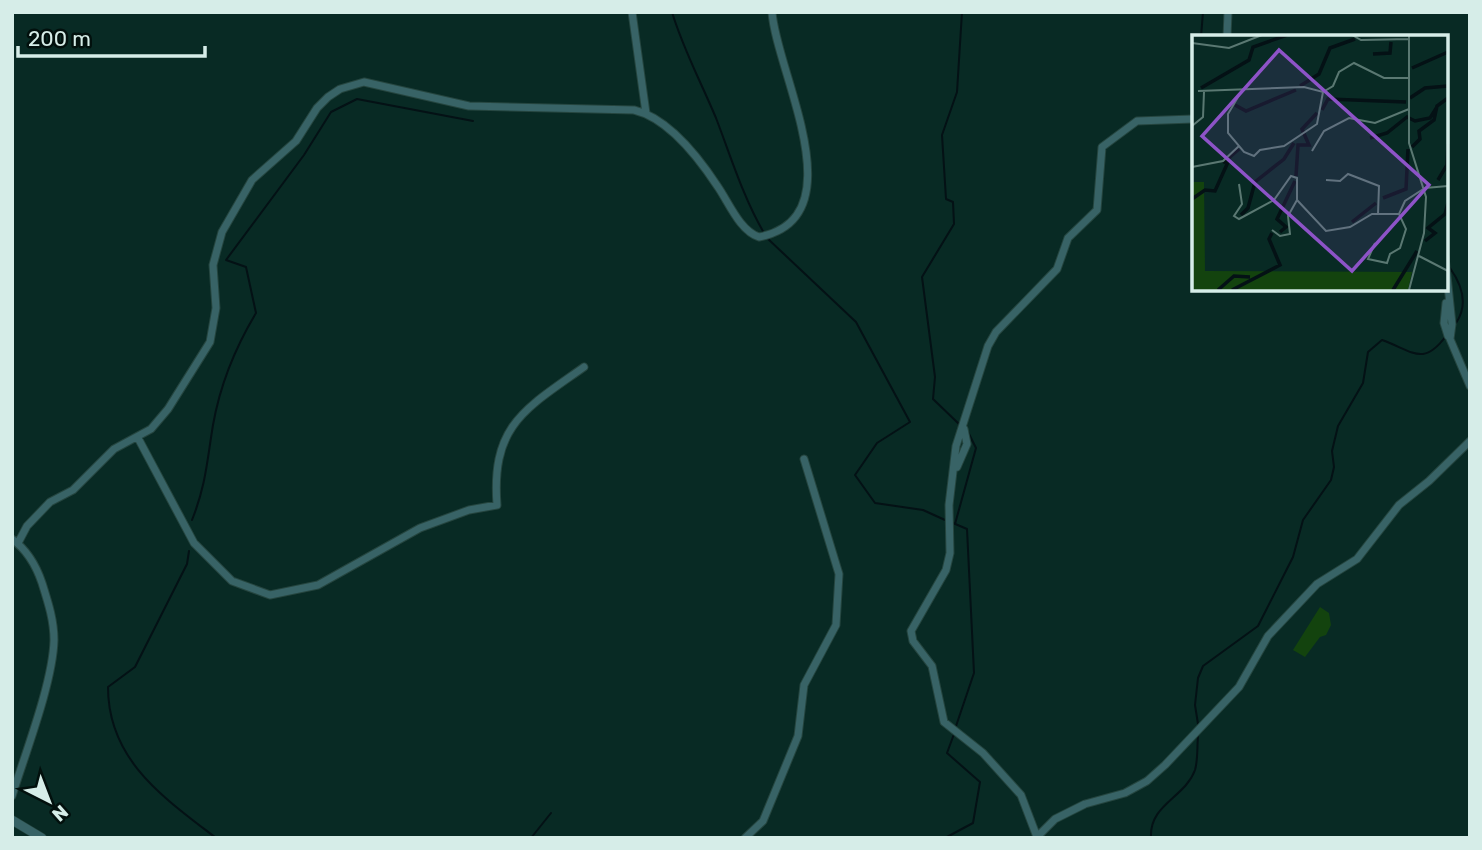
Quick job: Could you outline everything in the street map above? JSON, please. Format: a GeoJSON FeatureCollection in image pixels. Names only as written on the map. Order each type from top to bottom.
{"type":"FeatureCollection","features":[{"type":"Feature","properties":{"kind":"street"},"geometry":{"type":"LineString","coordinates":[[632,12],[646,113]]}},
{"type":"Feature","properties":{"kind":"street"},"geometry":{"type":"LineString","coordinates":[[12,796],[48,673],[54,642],[52,613],[40,579],[31,558],[15,541],[50,502],[73,490],[114,449],[138,438],[164,415],[210,342],[216,308],[213,265],[217,244],[247,187],[296,141],[317,108],[340,89],[364,82],[469,106],[634,110],[646,113],[670,131],[702,165],[753,235],[770,235],[786,226],[802,208],[807,193],[808,173],[799,118],[772,12]]}},
{"type":"Feature","properties":{"kind":"street"},"geometry":{"type":"LineString","coordinates":[[1227,35],[1228,12]]}},
{"type":"Feature","properties":{"kind":"street"},"geometry":{"type":"LineString","coordinates":[[1192,119],[1136,121],[1101,147],[1097,210],[1068,238],[1057,269],[992,339],[956,446],[949,505],[950,553],[946,569],[914,624],[912,636],[932,666],[944,722],[983,753],[1021,795],[1036,837],[1055,819],[1085,804],[1125,793],[1147,781],[1165,765],[1239,687],[1268,636],[1317,584],[1357,559],[1399,505],[1470,442]]}},
{"type":"Feature","properties":{"kind":"street"},"geometry":{"type":"LineString","coordinates":[[1447,290],[1452,324],[1450,339],[1470,386]]}},
{"type":"Feature","properties":{"kind":"street"},"geometry":{"type":"LineString","coordinates":[[138,438],[194,543],[232,581],[270,595],[318,585],[420,528],[469,510],[497,505],[495,475],[499,452],[509,432],[524,410],[584,367]]}},
{"type":"Feature","properties":{"kind":"street"},"geometry":{"type":"LineString","coordinates":[[745,838],[763,821],[798,736],[804,685],[836,625],[839,574],[804,459]]}},
{"type":"Feature","properties":{"kind":"street"},"geometry":{"type":"LineString","coordinates":[[12,820],[42,838]]}},
{"type":"Feature","properties":{"kind":"green space"},"geometry":{"type":"Polygon","coordinates":[[[1320,607],[1329,613],[1331,625],[1326,635],[1320,637],[1305,657],[1293,650],[1320,607]]]}},
{"type":"Feature","properties":{"kind":"waterway"},"geometry":{"type":"LineString","coordinates":[[672,12],[744,191],[764,233]]}},
{"type":"Feature","properties":{"kind":"waterway"},"geometry":{"type":"LineString","coordinates":[[959,424],[933,399],[935,377],[922,277],[954,224],[953,202],[946,199],[942,135],[957,92],[962,12]]}},
{"type":"Feature","properties":{"kind":"waterway"},"geometry":{"type":"LineString","coordinates":[[1201,35],[1203,12]]}},
{"type":"Feature","properties":{"kind":"waterway"},"geometry":{"type":"LineString","coordinates":[[192,520],[203,484],[224,381],[256,313],[246,267],[226,260],[304,155],[331,112],[357,99],[473,121]]}},
{"type":"Feature","properties":{"kind":"waterway"},"geometry":{"type":"LineString","coordinates":[[767,238],[856,322],[910,422],[877,443],[855,475],[875,503],[923,510],[945,520]]}},
{"type":"Feature","properties":{"kind":"waterway"},"geometry":{"type":"LineString","coordinates":[[1450,268],[1458,281],[1463,302],[1456,323]]}},
{"type":"Feature","properties":{"kind":"waterway"},"geometry":{"type":"LineString","coordinates":[[1198,724],[1195,705],[1198,678],[1203,666],[1258,626],[1293,557],[1303,520],[1331,480],[1334,467],[1332,451],[1338,426],[1363,383],[1368,352],[1382,340],[1410,352],[1424,354],[1438,346],[1446,336]]}},
{"type":"Feature","properties":{"kind":"waterway"},"geometry":{"type":"LineString","coordinates":[[955,524],[976,448],[968,432]]}},
{"type":"Feature","properties":{"kind":"waterway"},"geometry":{"type":"LineString","coordinates":[[953,523],[967,529],[974,673],[955,729]]}},
{"type":"Feature","properties":{"kind":"waterway"},"geometry":{"type":"LineString","coordinates":[[189,551],[187,564],[135,667],[108,687],[110,713],[117,736],[142,774],[216,838]]}},
{"type":"Feature","properties":{"kind":"waterway"},"geometry":{"type":"LineString","coordinates":[[945,838],[973,823],[980,782],[947,753],[954,734]]}},
{"type":"Feature","properties":{"kind":"waterway"},"geometry":{"type":"LineString","coordinates":[[1151,838],[1152,826],[1161,809],[1184,788],[1195,770],[1198,736]]}},
{"type":"Feature","properties":{"kind":"waterway"},"geometry":{"type":"LineString","coordinates":[[531,838],[551,813]]}}]}
